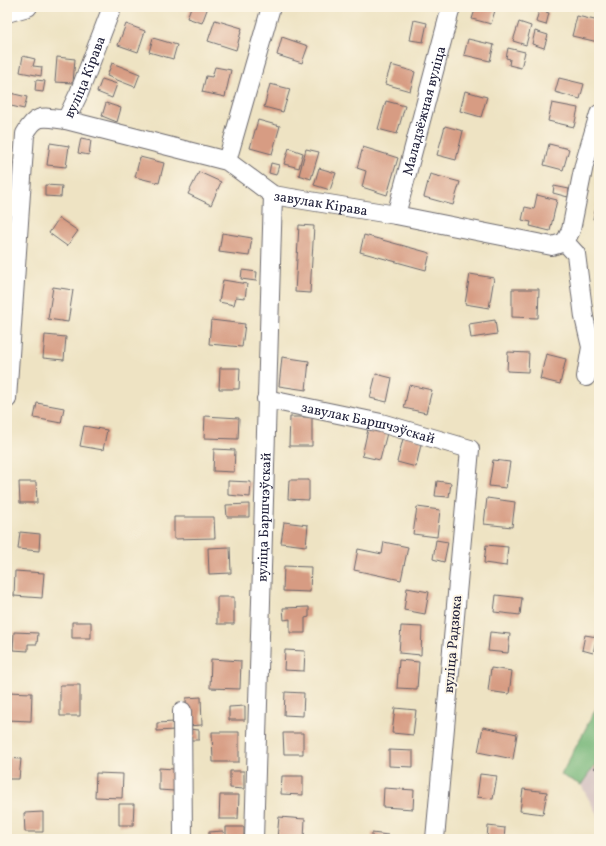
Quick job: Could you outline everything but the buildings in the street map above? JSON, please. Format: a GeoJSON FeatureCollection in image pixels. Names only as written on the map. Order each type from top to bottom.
{"type":"FeatureCollection","features":[{"type":"Feature","properties":{"kind":"street"},"geometry":{"type":"LineString","coordinates":[[7,13],[28,7]]}},
{"type":"Feature","properties":{"kind":"street","name":"вуліца Кірава"},"geometry":{"type":"LineString","coordinates":[[7,399],[25,134],[31,122],[43,117],[66,120],[80,93],[112,7]]}},
{"type":"Feature","properties":{"kind":"street"},"geometry":{"type":"LineString","coordinates":[[227,161],[271,7]]}},
{"type":"Feature","properties":{"kind":"street","name":"Маладзёжная вуліца"},"geometry":{"type":"LineString","coordinates":[[396,215],[451,7]]}},
{"type":"Feature","properties":{"kind":"street"},"geometry":{"type":"LineString","coordinates":[[586,377],[591,347],[584,317],[576,254],[565,242],[571,230],[584,165],[599,114]]}},
{"type":"Feature","properties":{"kind":"street","name":"завулак Кірава"},"geometry":{"type":"LineString","coordinates":[[66,120],[227,161],[273,195],[396,215],[552,246],[565,242]]}},
{"type":"Feature","properties":{"kind":"street","name":"вуліца Баршчэўскай"},"geometry":{"type":"LineString","coordinates":[[254,839],[273,195]]}},
{"type":"Feature","properties":{"kind":"street","name":"завулак Баршчэўскай"},"geometry":{"type":"LineString","coordinates":[[266,399],[381,423],[470,449]]}},
{"type":"Feature","properties":{"kind":"street","name":"вуліца Радзюка"},"geometry":{"type":"LineString","coordinates":[[435,839],[470,449]]}},
{"type":"Feature","properties":{"kind":"street"},"geometry":{"type":"LineString","coordinates":[[182,711],[183,839]]}},
{"type":"Feature","properties":{"kind":"shaded area"},"geometry":{"type":"Polygon","coordinates":[[[599,759],[599,818],[581,785],[599,759]]]}},
{"type":"Feature","properties":{"kind":"green space"},"geometry":{"type":"Polygon","coordinates":[[[599,703],[599,759],[581,785],[561,775],[599,703]]]}}]}
